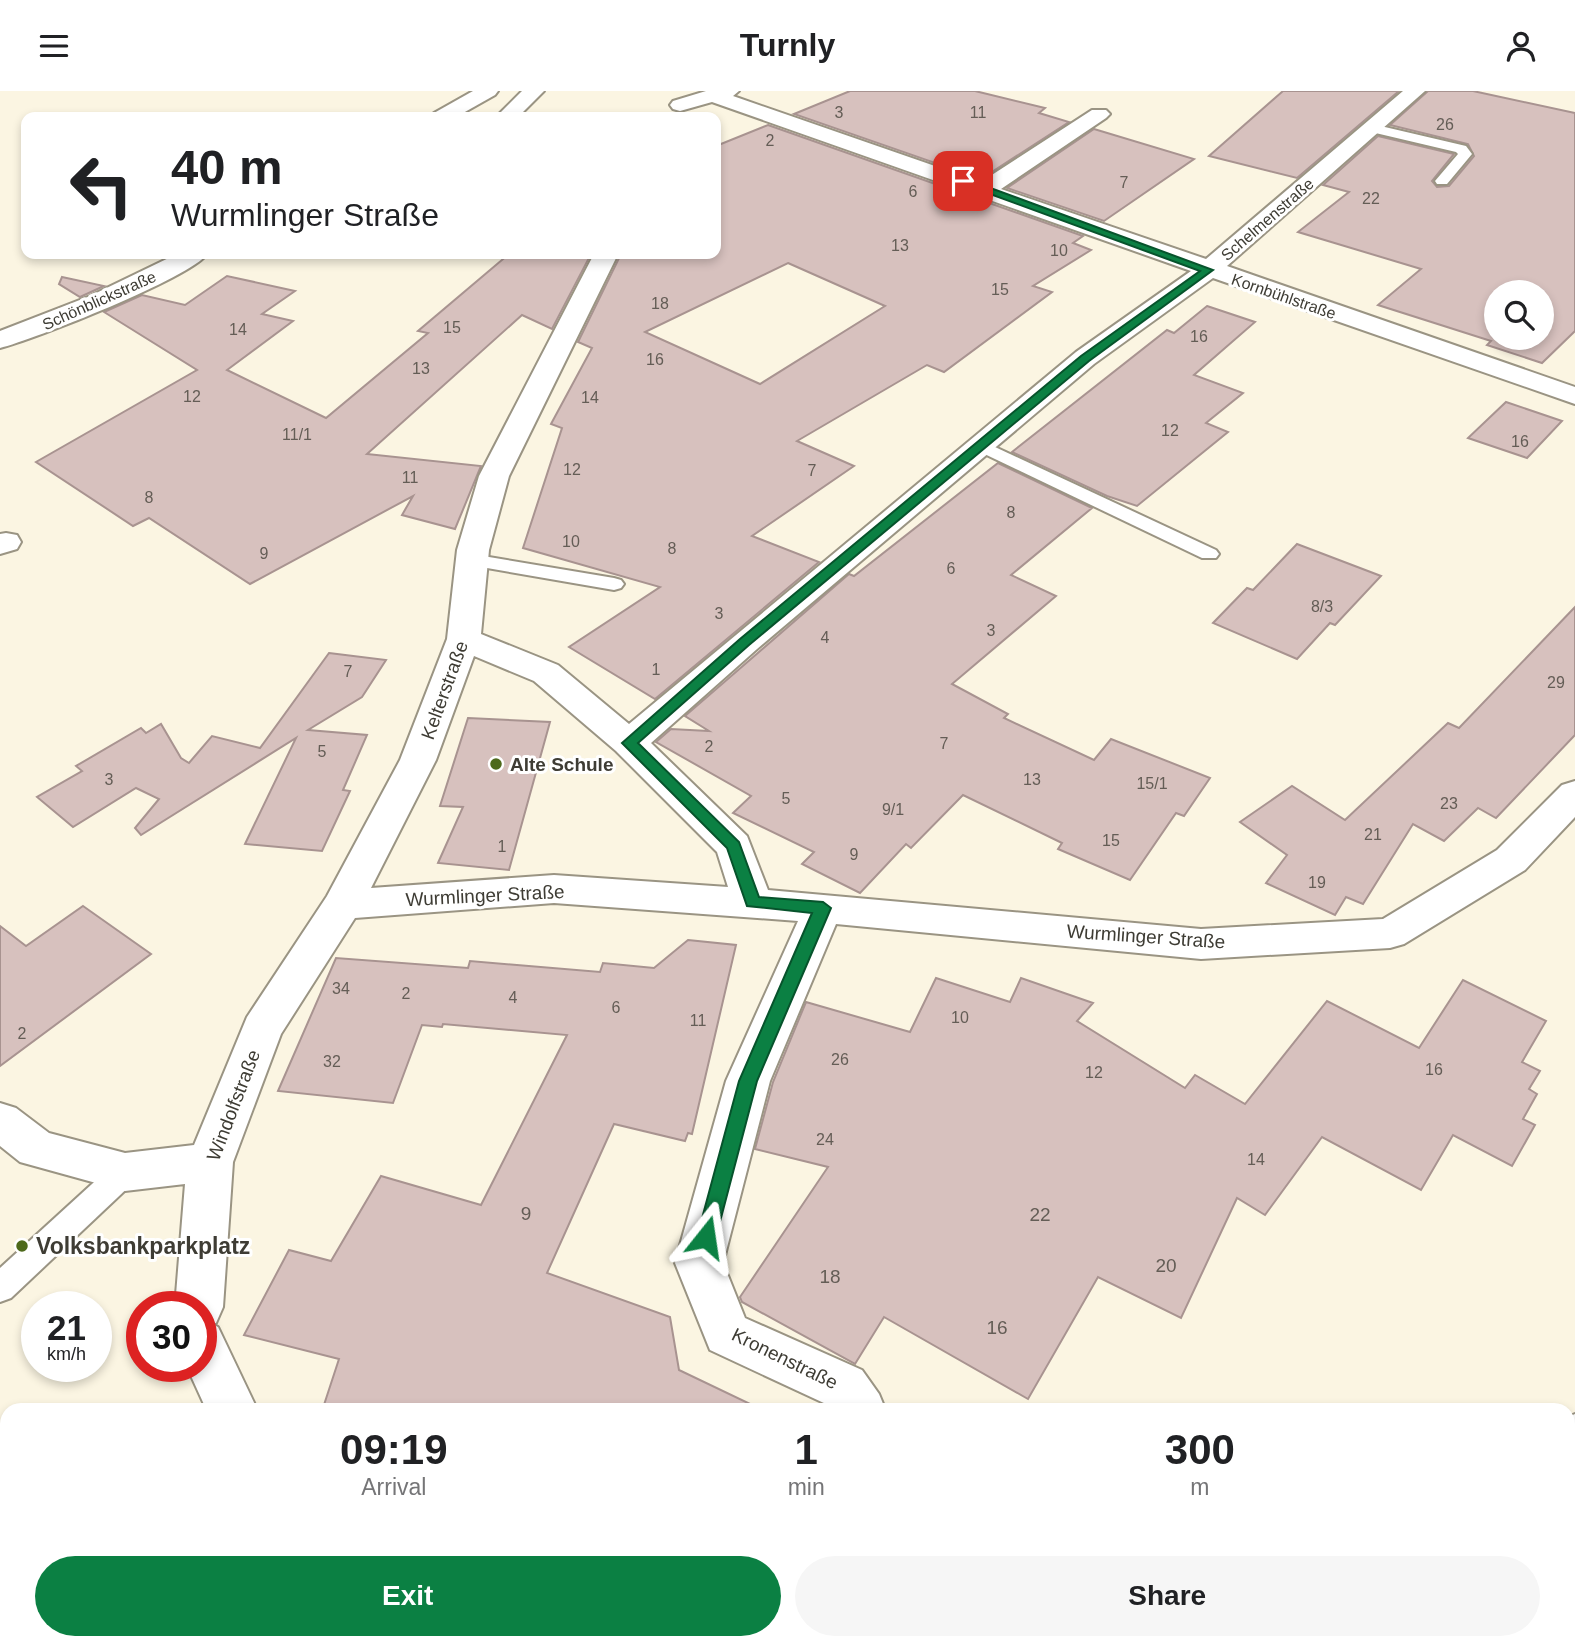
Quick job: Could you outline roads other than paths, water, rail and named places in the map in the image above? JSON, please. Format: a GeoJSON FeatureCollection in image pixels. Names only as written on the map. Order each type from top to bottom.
{"type":"FeatureCollection","features":[{"type":"Feature","properties":{"kind":"street"},"geometry":{"type":"LineString","coordinates":[[450,112],[488,91]]}},
{"type":"Feature","properties":{"kind":"street"},"geometry":{"type":"LineString","coordinates":[[511,112],[534,91]]}},
{"type":"Feature","properties":{"kind":"street","name":"Schelmenstraße"},"geometry":{"type":"LineString","coordinates":[[629,743],[745,642],[1085,358],[1208,270],[1415,91]]}},
{"type":"Feature","properties":{"kind":"street"},"geometry":{"type":"LineString","coordinates":[[677,105],[722,94]]}},
{"type":"Feature","properties":{"kind":"street","name":"Kornbühlstraße"},"geometry":{"type":"LineString","coordinates":[[722,94],[1208,270],[1575,396]]}},
{"type":"Feature","properties":{"kind":"street"},"geometry":{"type":"LineString","coordinates":[[985,189],[1099,114]]}},
{"type":"Feature","properties":{"kind":"street","name":"Schönblickstraße"},"geometry":{"type":"LineString","coordinates":[[0,340],[65,317],[150,279],[186,259]]}},
{"type":"Feature","properties":{"kind":"street","name":"Kelterstraße"},"geometry":{"type":"LineString","coordinates":[[262,1029],[343,904],[418,760],[464,639],[471,560],[494,477],[603,259]]}},
{"type":"Feature","properties":{"kind":"street"},"geometry":{"type":"LineString","coordinates":[[464,639],[547,673],[629,743],[734,846],[753,902]]}},
{"type":"Feature","properties":{"kind":"street","name":"Wurmlinger Straße"},"geometry":{"type":"LineString","coordinates":[[343,904],[554,889],[753,902],[1201,944],[1390,933],[1511,860],[1575,794]]}},
{"type":"Feature","properties":{"kind":"street","name":"Kronenstraße"},"geometry":{"type":"LineString","coordinates":[[823,908],[748,1081],[699,1263],[727,1334],[844,1387],[855,1403]]}},
{"type":"Feature","properties":{"kind":"street","name":"Windolfstraße"},"geometry":{"type":"LineString","coordinates":[[201,1291],[210,1162],[262,1029]]}},
{"type":"Feature","properties":{"kind":"street"},"geometry":{"type":"LineString","coordinates":[[0,1121],[36,1149],[125,1172],[210,1162]]}},
{"type":"Feature","properties":{"kind":"street"},"geometry":{"type":"LineString","coordinates":[[217,1377],[229,1403]]}},
{"type":"Feature","properties":{"kind":"lane"},"geometry":{"type":"LineString","coordinates":[[1372,128],[1461,149],[1465,154],[1442,181]]}},
{"type":"Feature","properties":{"kind":"lane"},"geometry":{"type":"LineString","coordinates":[[980,445],[1209,554]]}},
{"type":"Feature","properties":{"kind":"lane"},"geometry":{"type":"LineString","coordinates":[[471,560],[614,584]]}},
{"type":"Feature","properties":{"kind":"lane"},"geometry":{"type":"LineString","coordinates":[[0,1288],[125,1172]]}},
{"type":"Feature","properties":{"kind":"place","name":"Alte Schule"},"geometry":{"type":"Point","coordinates":[496,764]}},
{"type":"Feature","properties":{"kind":"place","name":"Volksbankparkplatz"},"geometry":{"type":"Point","coordinates":[22,1246]}}]}
